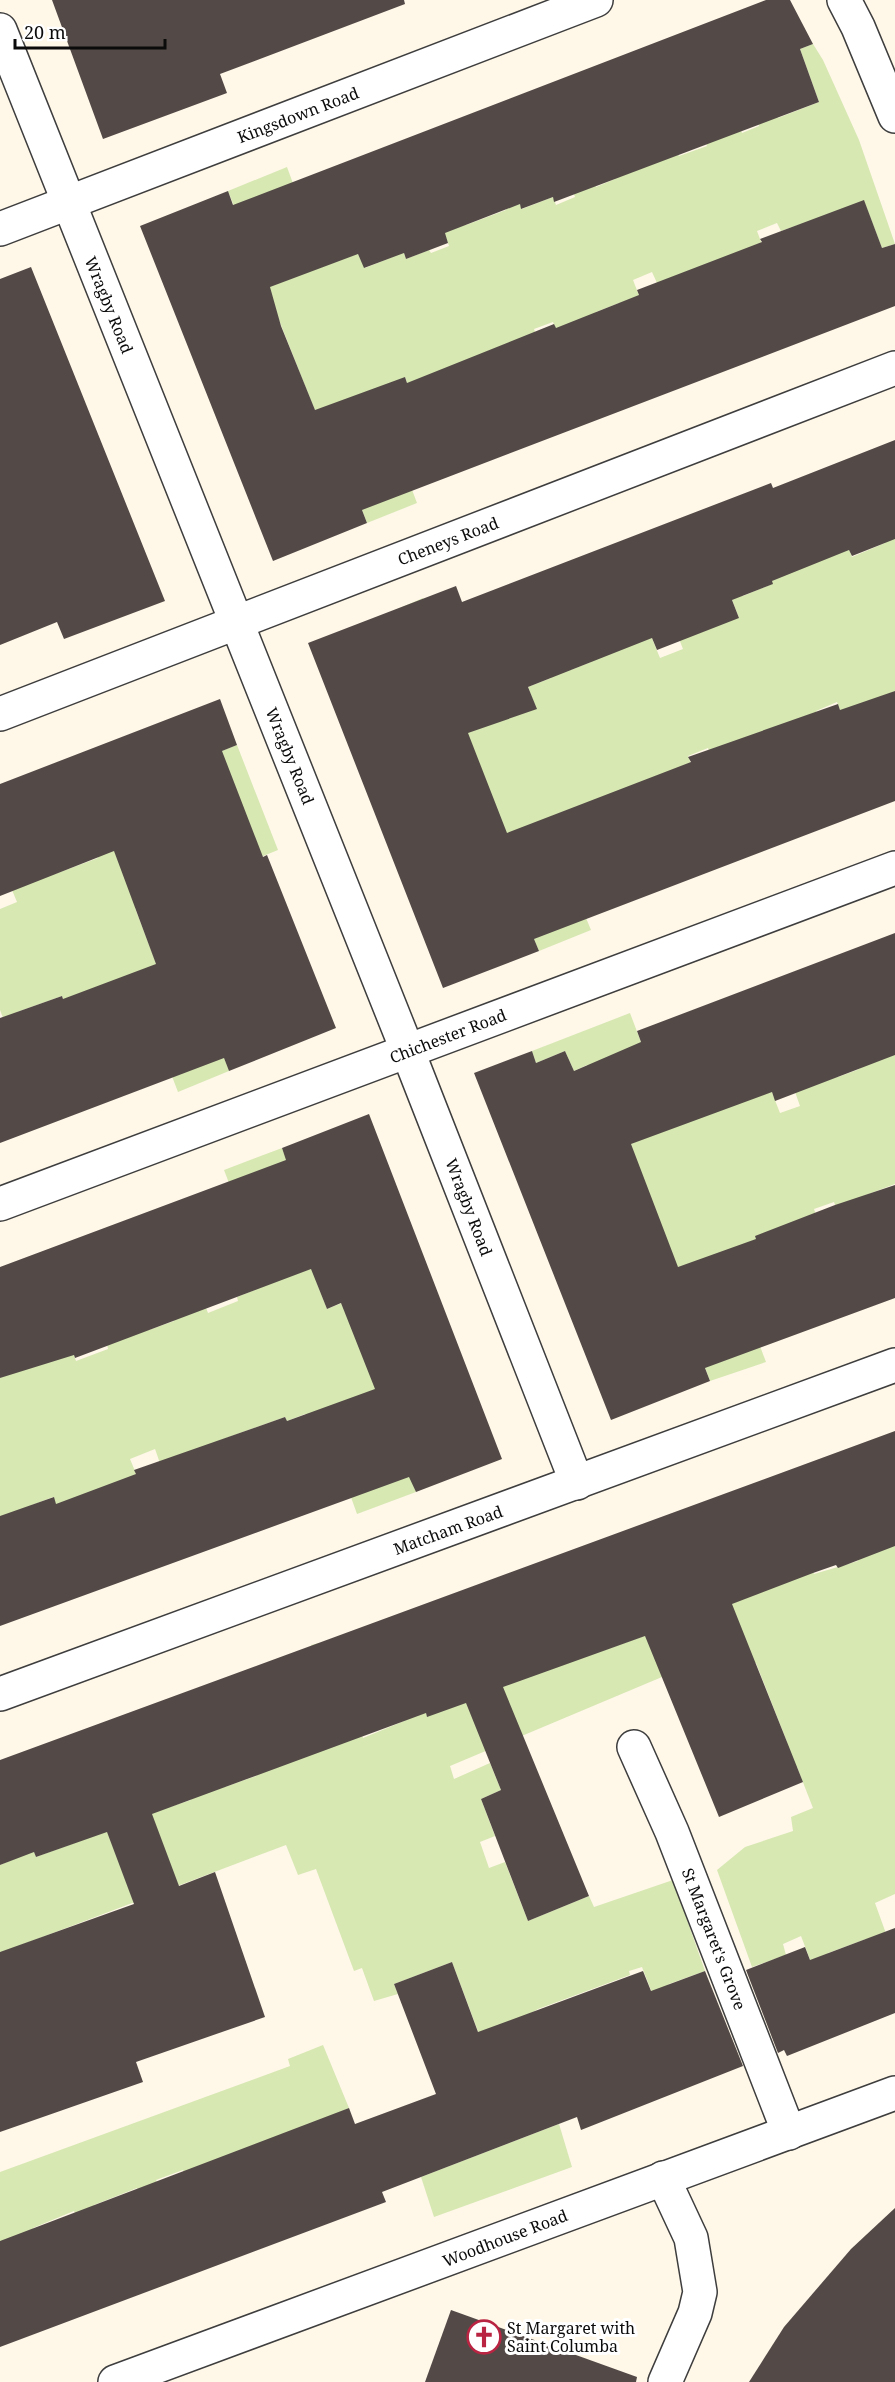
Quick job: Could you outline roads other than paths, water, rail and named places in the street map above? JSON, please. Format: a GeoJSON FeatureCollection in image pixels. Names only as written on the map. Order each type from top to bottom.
{"type":"FeatureCollection","features":[{"type":"Feature","properties":{"kind":"street","name":"Kingsdown Road"},"geometry":{"type":"LineString","coordinates":[[0,230],[596,0]]}},
{"type":"Feature","properties":{"kind":"street"},"geometry":{"type":"LineString","coordinates":[[844,0],[858,27],[895,116]]}},
{"type":"Feature","properties":{"kind":"street","name":"Wragby Road"},"geometry":{"type":"LineString","coordinates":[[0,30],[408,1052],[577,1483]]}},
{"type":"Feature","properties":{"kind":"street","name":"Cheneys Road"},"geometry":{"type":"LineString","coordinates":[[0,714],[895,368]]}},
{"type":"Feature","properties":{"kind":"street","name":"Chichester Road"},"geometry":{"type":"LineString","coordinates":[[0,1204],[895,867]]}},
{"type":"Feature","properties":{"kind":"street","name":"Matcham Road"},"geometry":{"type":"LineString","coordinates":[[0,1694],[895,1365]]}},
{"type":"Feature","properties":{"kind":"street","name":"St Margaret's Grove"},"geometry":{"type":"LineString","coordinates":[[634,1747],[672,1832],[789,2133]]}},
{"type":"Feature","properties":{"kind":"street","name":"Woodhouse Road"},"geometry":{"type":"LineString","coordinates":[[115,2382],[895,2093]]}},
{"type":"Feature","properties":{"kind":"street"},"geometry":{"type":"LineString","coordinates":[[663,2178],[691,2238],[700,2292],[695,2313],[665,2382]]}},
{"type":"Feature","properties":{"kind":"place","name":"St Margaret with Saint Columba"},"geometry":{"type":"Point","coordinates":[484,2337]}}]}
